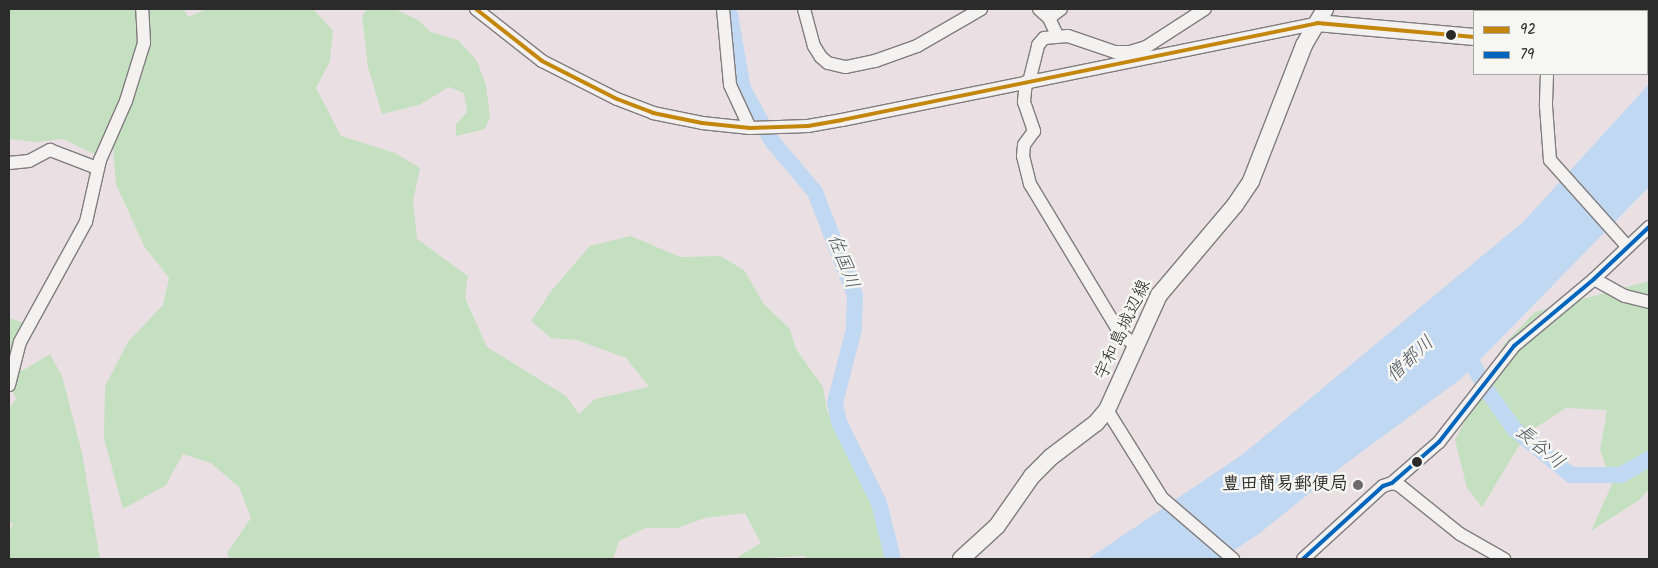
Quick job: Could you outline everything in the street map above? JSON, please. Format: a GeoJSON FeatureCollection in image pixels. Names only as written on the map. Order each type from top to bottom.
{"type":"FeatureCollection","features":[{"type":"Feature","properties":{"kind":"main road","name":"宇和島城辺線"},"geometry":{"type":"LineString","coordinates":[[961,559],[996,526],[1032,476],[1051,457],[1096,423],[1107,410],[1168,281],[1235,205],[1251,181],[1304,45],[1325,9]]}},
{"type":"Feature","properties":{"kind":"main road"},"geometry":{"type":"LineString","coordinates":[[1317,23],[1473,37]]}},
{"type":"Feature","properties":{"kind":"street"},"geometry":{"type":"LineString","coordinates":[[9,385],[20,342],[86,222],[97,168],[126,101],[144,43],[142,9]]}},
{"type":"Feature","properties":{"kind":"street"},"geometry":{"type":"LineString","coordinates":[[476,9],[542,61],[617,100],[654,113],[702,123],[750,128],[808,126],[1317,23]]}},
{"type":"Feature","properties":{"kind":"street"},"geometry":{"type":"LineString","coordinates":[[723,9],[730,85],[750,128]]}},
{"type":"Feature","properties":{"kind":"street"},"geometry":{"type":"LineString","coordinates":[[804,9],[814,46],[821,57],[828,63],[846,67],[875,61],[917,46],[981,9]]}},
{"type":"Feature","properties":{"kind":"street"},"geometry":{"type":"LineString","coordinates":[[1039,9],[1049,18],[1057,35]]}},
{"type":"Feature","properties":{"kind":"street"},"geometry":{"type":"LineString","coordinates":[[1049,18],[1061,9]]}},
{"type":"Feature","properties":{"kind":"street"},"geometry":{"type":"LineString","coordinates":[[1136,346],[1120,333],[1030,184],[1023,156],[1024,145],[1034,131],[1024,102],[1027,82],[1038,45],[1044,38],[1057,35],[1115,52],[1130,52],[1146,47],[1205,9]]}},
{"type":"Feature","properties":{"kind":"street"},"geometry":{"type":"LineString","coordinates":[[1547,75],[1547,142],[1553,162],[1627,246]]}},
{"type":"Feature","properties":{"kind":"street"},"geometry":{"type":"LineString","coordinates":[[9,163],[29,162],[50,150],[97,168]]}},
{"type":"Feature","properties":{"kind":"street"},"geometry":{"type":"LineString","coordinates":[[1303,559],[1383,486],[1392,482],[1439,442],[1514,346],[1594,279],[1649,226]]}},
{"type":"Feature","properties":{"kind":"street"},"geometry":{"type":"LineString","coordinates":[[1594,279],[1625,296],[1649,302]]}},
{"type":"Feature","properties":{"kind":"street"},"geometry":{"type":"LineString","coordinates":[[1107,410],[1167,502],[1231,557]]}},
{"type":"Feature","properties":{"kind":"street"},"geometry":{"type":"LineString","coordinates":[[1392,482],[1460,534],[1504,559]]}},
{"type":"Feature","properties":{"kind":"green space"},"geometry":{"type":"Polygon","coordinates":[[[9,9],[184,9],[188,17],[207,9],[313,9],[333,31],[330,61],[316,88],[341,136],[395,153],[420,168],[413,201],[417,239],[468,276],[465,298],[487,347],[566,396],[579,414],[595,399],[649,387],[626,358],[577,340],[551,338],[531,321],[552,290],[590,246],[631,236],[680,257],[720,256],[744,270],[763,303],[790,329],[796,349],[823,387],[827,411],[899,559],[808,559],[804,556],[740,559],[738,557],[761,543],[745,513],[705,518],[677,528],[645,528],[619,541],[613,559],[229,559],[227,553],[251,518],[239,487],[211,463],[183,454],[166,485],[123,509],[104,438],[105,386],[128,342],[163,305],[169,278],[144,246],[116,184],[113,149],[94,154],[63,139],[35,142],[9,139],[9,9]]]}},
{"type":"Feature","properties":{"kind":"green space"},"geometry":{"type":"Polygon","coordinates":[[[367,9],[395,9],[418,20],[431,32],[458,40],[477,61],[486,85],[490,117],[485,129],[456,136],[456,124],[467,112],[464,93],[449,87],[419,105],[382,114],[368,67],[362,16],[367,9]]]}},
{"type":"Feature","properties":{"kind":"green space"},"geometry":{"type":"Polygon","coordinates":[[[1649,281],[1649,489],[1639,500],[1591,531],[1612,484],[1600,450],[1607,410],[1566,408],[1526,434],[1482,507],[1467,488],[1455,440],[1504,344],[1535,312],[1649,281]]]}},
{"type":"Feature","properties":{"kind":"green space"},"geometry":{"type":"Polygon","coordinates":[[[9,318],[24,323],[9,358],[9,318]]]}},
{"type":"Feature","properties":{"kind":"green space"},"geometry":{"type":"Polygon","coordinates":[[[50,354],[62,376],[82,453],[100,559],[9,559],[9,531],[13,524],[9,522],[9,409],[16,399],[9,382],[9,360],[22,371],[50,354]]]}},
{"type":"Feature","properties":{"kind":"water","name":"僧都川"},"geometry":{"type":"Polygon","coordinates":[[[1649,84],[1649,187],[1462,378],[1344,465],[1260,533],[1221,559],[1088,559],[1243,454],[1523,222],[1649,84]]]}},
{"type":"Feature","properties":{"kind":"waterway","name":"佐国川"},"geometry":{"type":"LineString","coordinates":[[729,9],[743,89],[772,141],[815,192],[855,295],[854,329],[835,403],[839,422],[879,503],[893,559]]}},
{"type":"Feature","properties":{"kind":"waterway","name":"長谷川"},"geometry":{"type":"LineString","coordinates":[[1464,347],[1486,389],[1515,430],[1571,475],[1621,475],[1649,459]]}},
{"type":"Feature","properties":{"kind":"transit line","name":"92"},"geometry":{"type":"LineString","coordinates":[[476,9],[542,61],[617,99],[653,113],[702,123],[750,128],[808,126],[842,120],[1317,23],[1473,37]]}},
{"type":"Feature","properties":{"kind":"transit line","name":"79"},"geometry":{"type":"LineString","coordinates":[[1303,559],[1383,486],[1392,483],[1439,442],[1514,346],[1594,279],[1649,227]]}},
{"type":"Feature","properties":{"kind":"place","name":"豊田簡易郵便局"},"geometry":{"type":"Point","coordinates":[1358,485]}}]}
